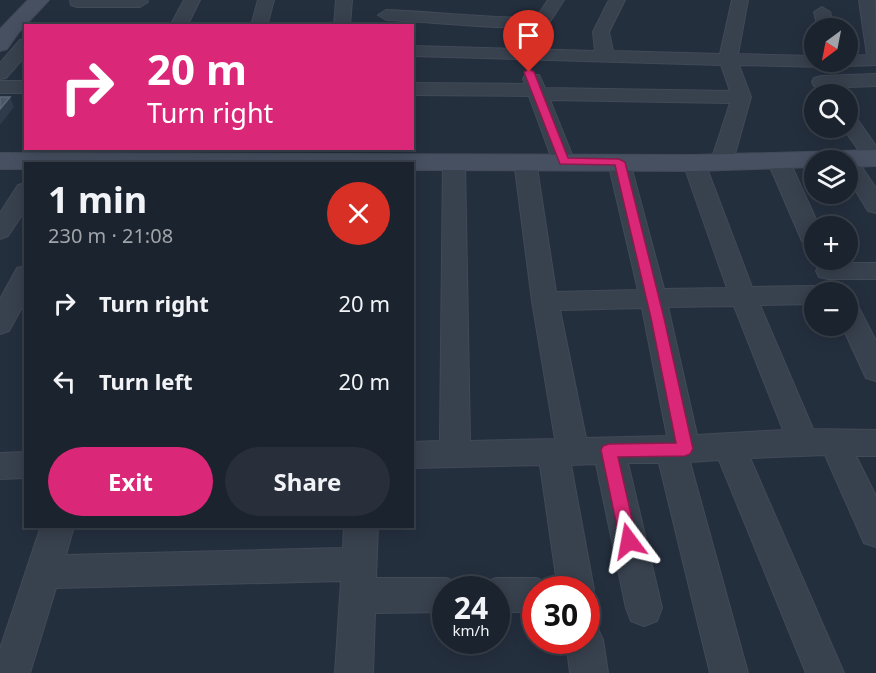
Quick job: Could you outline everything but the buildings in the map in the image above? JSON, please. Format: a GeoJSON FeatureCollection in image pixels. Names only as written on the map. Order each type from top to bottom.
{"type":"FeatureCollection","features":[{"type":"Feature","properties":{"kind":"street"},"geometry":{"type":"LineString","coordinates":[[0,74],[13,35],[16,0]]}},
{"type":"Feature","properties":{"kind":"street"},"geometry":{"type":"LineString","coordinates":[[13,35],[39,0]]}},
{"type":"Feature","properties":{"kind":"street"},"geometry":{"type":"LineString","coordinates":[[179,24],[192,0]]}},
{"type":"Feature","properties":{"kind":"street"},"geometry":{"type":"LineString","coordinates":[[260,24],[266,0]]}},
{"type":"Feature","properties":{"kind":"street"},"geometry":{"type":"LineString","coordinates":[[342,24],[344,0]]}},
{"type":"Feature","properties":{"kind":"street"},"geometry":{"type":"LineString","coordinates":[[450,0],[452,18]]}},
{"type":"Feature","properties":{"kind":"street"},"geometry":{"type":"LineString","coordinates":[[545,54],[541,23],[556,0]]}},
{"type":"Feature","properties":{"kind":"street"},"geometry":{"type":"LineString","coordinates":[[605,56],[601,32],[616,0]]}},
{"type":"Feature","properties":{"kind":"street"},"geometry":{"type":"LineString","coordinates":[[724,155],[741,97],[728,59],[740,0]]}},
{"type":"Feature","properties":{"kind":"street"},"geometry":{"type":"LineString","coordinates":[[858,60],[876,59],[867,0]]}},
{"type":"Feature","properties":{"kind":"street"},"geometry":{"type":"LineString","coordinates":[[76,2],[140,1],[131,18]]}},
{"type":"Feature","properties":{"kind":"street"},"geometry":{"type":"LineString","coordinates":[[387,14],[452,18],[485,17],[541,23]]}},
{"type":"Feature","properties":{"kind":"street"},"geometry":{"type":"LineString","coordinates":[[414,51],[804,62]]}},
{"type":"Feature","properties":{"kind":"street"},"geometry":{"type":"LineString","coordinates":[[521,54],[538,92],[561,155]]}},
{"type":"Feature","properties":{"kind":"street"},"geometry":{"type":"LineString","coordinates":[[851,84],[876,80]]}},
{"type":"Feature","properties":{"kind":"street"},"geometry":{"type":"LineString","coordinates":[[0,87],[24,87]]}},
{"type":"Feature","properties":{"kind":"street"},"geometry":{"type":"LineString","coordinates":[[414,89],[741,97]]}},
{"type":"Feature","properties":{"kind":"street"},"geometry":{"type":"LineString","coordinates":[[858,137],[867,153],[876,206]]}},
{"type":"Feature","properties":{"kind":"street"},"geometry":{"type":"LineString","coordinates":[[0,148],[35,155]]}},
{"type":"Feature","properties":{"kind":"street"},"geometry":{"type":"LineString","coordinates":[[381,156],[454,162],[525,161],[561,155],[619,162],[694,163],[724,155],[777,160],[867,153]]}},
{"type":"Feature","properties":{"kind":"street"},"geometry":{"type":"LineString","coordinates":[[0,161],[35,155],[181,157],[867,153]]}},
{"type":"Feature","properties":{"kind":"street"},"geometry":{"type":"LineString","coordinates":[[777,160],[804,219]]}},
{"type":"Feature","properties":{"kind":"street"},"geometry":{"type":"LineString","coordinates":[[525,161],[545,301],[575,576]]}},
{"type":"Feature","properties":{"kind":"street"},"geometry":{"type":"LineString","coordinates":[[454,162],[455,455]]}},
{"type":"Feature","properties":{"kind":"street"},"geometry":{"type":"LineString","coordinates":[[619,162],[653,298],[678,449],[729,673]]}},
{"type":"Feature","properties":{"kind":"street"},"geometry":{"type":"LineString","coordinates":[[694,163],[743,296],[803,442]]}},
{"type":"Feature","properties":{"kind":"street"},"geometry":{"type":"LineString","coordinates":[[0,193],[24,191]]}},
{"type":"Feature","properties":{"kind":"street"},"geometry":{"type":"LineString","coordinates":[[0,231],[24,193]]}},
{"type":"Feature","properties":{"kind":"street"},"geometry":{"type":"LineString","coordinates":[[830,274],[876,271]]}},
{"type":"Feature","properties":{"kind":"street"},"geometry":{"type":"LineString","coordinates":[[0,323],[24,278]]}},
{"type":"Feature","properties":{"kind":"street"},"geometry":{"type":"LineString","coordinates":[[545,301],[804,295]]}},
{"type":"Feature","properties":{"kind":"street"},"geometry":{"type":"LineString","coordinates":[[0,323],[24,322]]}},
{"type":"Feature","properties":{"kind":"street"},"geometry":{"type":"LineString","coordinates":[[858,332],[876,370]]}},
{"type":"Feature","properties":{"kind":"street"},"geometry":{"type":"LineString","coordinates":[[414,455],[678,449],[803,442],[876,443]]}},
{"type":"Feature","properties":{"kind":"street"},"geometry":{"type":"LineString","coordinates":[[835,443],[876,532]]}},
{"type":"Feature","properties":{"kind":"street"},"geometry":{"type":"LineString","coordinates":[[729,447],[825,673]]}},
{"type":"Feature","properties":{"kind":"street"},"geometry":{"type":"LineString","coordinates":[[609,450],[644,608]]}},
{"type":"Feature","properties":{"kind":"street"},"geometry":{"type":"LineString","coordinates":[[0,466],[24,465]]}},
{"type":"Feature","properties":{"kind":"street"},"geometry":{"type":"LineString","coordinates":[[11,673],[57,528]]}},
{"type":"Feature","properties":{"kind":"street"},"geometry":{"type":"LineString","coordinates":[[354,673],[361,528]]}},
{"type":"Feature","properties":{"kind":"street"},"geometry":{"type":"LineString","coordinates":[[44,572],[358,580],[432,593]]}},
{"type":"Feature","properties":{"kind":"street"},"geometry":{"type":"LineString","coordinates":[[586,654],[589,673]]}},
{"type":"Feature","properties":{"kind":"route"},"geometry":{"type":"LineString","coordinates":[[529,72],[564,162],[619,162],[653,298],[685,449],[609,450],[629,541]]}}]}
